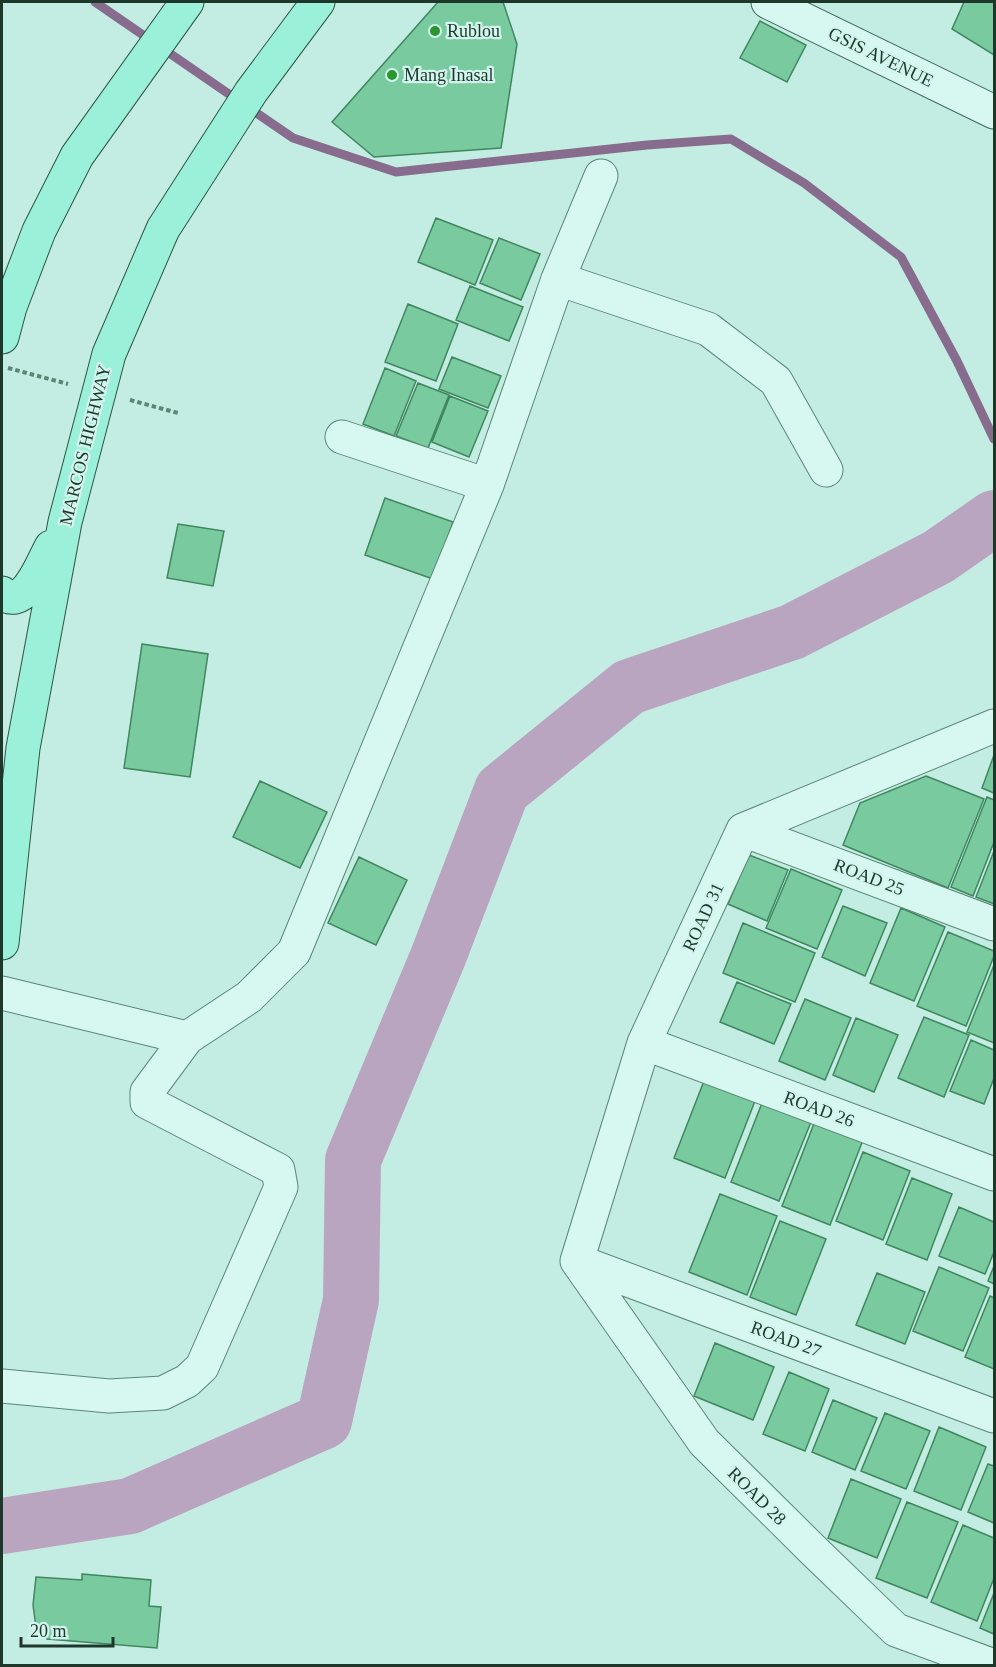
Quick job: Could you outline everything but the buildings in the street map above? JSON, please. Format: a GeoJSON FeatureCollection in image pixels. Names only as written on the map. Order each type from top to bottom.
{"type":"FeatureCollection","features":[{"type":"Feature","properties":{"kind":"main road","name":"MARCOS HIGHWAY"},"geometry":{"type":"LineString","coordinates":[[2,944],[23,748],[65,522],[100,382],[116,335],[163,229],[251,92],[318,2]]}},
{"type":"Feature","properties":{"kind":"main road"},"geometry":{"type":"LineString","coordinates":[[4,316],[39,231],[77,156],[179,13]]}},
{"type":"Feature","properties":{"kind":"main road"},"geometry":{"type":"LineString","coordinates":[[2,593],[6,597],[15,598],[26,593],[65,522]]}},
{"type":"Feature","properties":{"kind":"street","name":"GSIS AVENUE"},"geometry":{"type":"LineString","coordinates":[[768,2],[994,112]]}},
{"type":"Feature","properties":{"kind":"street"},"geometry":{"type":"LineString","coordinates":[[2,1386],[109,1396],[163,1393],[186,1381],[202,1366],[281,1187],[278,1170],[147,1102],[147,1092],[187,1038],[249,997],[294,952],[487,485],[558,279],[601,176]]}},
{"type":"Feature","properties":{"kind":"street"},"geometry":{"type":"LineString","coordinates":[[558,279],[708,329],[776,381],[826,470]]}},
{"type":"Feature","properties":{"kind":"street"},"geometry":{"type":"LineString","coordinates":[[342,437],[487,485]]}},
{"type":"Feature","properties":{"kind":"street"},"geometry":{"type":"LineString","coordinates":[[743,830],[994,726]]}},
{"type":"Feature","properties":{"kind":"street","name":"ROAD 25"},"geometry":{"type":"LineString","coordinates":[[743,830],[994,924]]}},
{"type":"Feature","properties":{"kind":"street","name":"ROAD 31"},"geometry":{"type":"LineString","coordinates":[[577,1261],[644,1043],[743,830]]}},
{"type":"Feature","properties":{"kind":"street"},"geometry":{"type":"LineString","coordinates":[[2,993],[187,1038]]}},
{"type":"Feature","properties":{"kind":"street","name":"ROAD 26"},"geometry":{"type":"LineString","coordinates":[[644,1043],[994,1174]]}},
{"type":"Feature","properties":{"kind":"street","name":"ROAD 27"},"geometry":{"type":"LineString","coordinates":[[577,1261],[994,1416]]}},
{"type":"Feature","properties":{"kind":"street","name":"ROAD 28"},"geometry":{"type":"LineString","coordinates":[[577,1261],[704,1442],[813,1551],[896,1630],[994,1665]]}},
{"type":"Feature","properties":{"kind":"waterway"},"geometry":{"type":"LineString","coordinates":[[95,2],[293,138],[396,172],[647,145],[731,139],[804,183],[901,257],[957,361],[994,439]]}},
{"type":"Feature","properties":{"kind":"waterway"},"geometry":{"type":"LineString","coordinates":[[2,1526],[130,1506],[324,1421],[351,1300],[353,1160],[438,957],[502,790],[629,687],[792,632],[938,557],[994,518]]}},
{"type":"Feature","properties":{"kind":"place","name":"Rublou"},"geometry":{"type":"Point","coordinates":[435,31]}},
{"type":"Feature","properties":{"kind":"place","name":"Mang Inasal"},"geometry":{"type":"Point","coordinates":[392,75]}}]}
